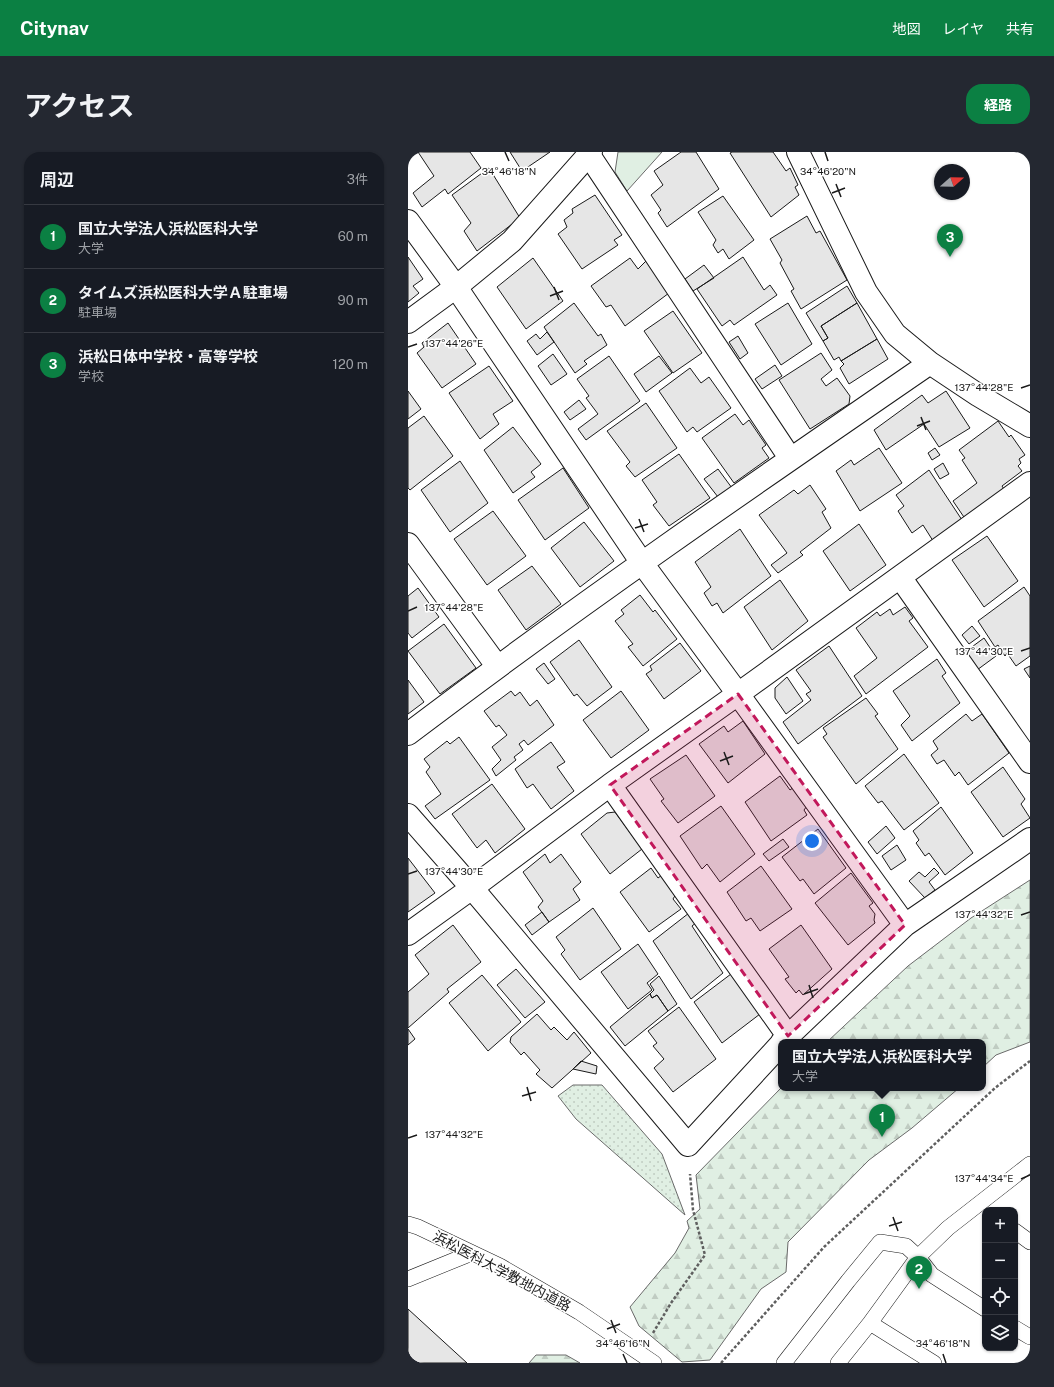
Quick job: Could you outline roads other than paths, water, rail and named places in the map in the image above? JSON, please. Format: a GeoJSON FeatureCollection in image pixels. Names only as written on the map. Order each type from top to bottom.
{"type":"FeatureCollection","features":[{"type":"Feature","properties":{"kind":"street"},"geometry":{"type":"LineString","coordinates":[[798,152],[866,292],[895,334],[930,363],[978,395],[1030,426]]}},
{"type":"Feature","properties":{"kind":"street"},"geometry":{"type":"LineString","coordinates":[[408,322],[456,287],[512,241],[590,153],[790,458]]}},
{"type":"Feature","properties":{"kind":"street"},"geometry":{"type":"LineString","coordinates":[[408,221],[456,287],[642,563],[905,925]]}},
{"type":"Feature","properties":{"kind":"street"},"geometry":{"type":"LineString","coordinates":[[408,734],[497,666],[790,458],[930,363]]}},
{"type":"Feature","properties":{"kind":"street"},"geometry":{"type":"LineString","coordinates":[[408,934],[610,785],[1030,482]]}},
{"type":"Feature","properties":{"kind":"street"},"geometry":{"type":"LineString","coordinates":[[408,544],[497,666]]}},
{"type":"Feature","properties":{"kind":"street"},"geometry":{"type":"LineString","coordinates":[[900,577],[1030,762]]}},
{"type":"Feature","properties":{"kind":"street"},"geometry":{"type":"LineString","coordinates":[[610,785],[783,1039]]}},
{"type":"Feature","properties":{"kind":"street"},"geometry":{"type":"LineString","coordinates":[[408,815],[472,888],[688,1145],[778,1048]]}},
{"type":"Feature","properties":{"kind":"street"},"geometry":{"type":"LineString","coordinates":[[786,1039],[905,925],[1030,839]]}},
{"type":"Feature","properties":{"kind":"lane"},"geometry":{"type":"LineString","coordinates":[[838,1363],[870,1323],[918,1257],[948,1228],[981,1208],[1030,1164]]}},
{"type":"Feature","properties":{"kind":"lane","name":"浜松医科大学敷地内道路"},"geometry":{"type":"LineString","coordinates":[[408,1224],[418,1226],[500,1266],[579,1312],[654,1363]]}},
{"type":"Feature","properties":{"kind":"lane"},"geometry":{"type":"LineString","coordinates":[[1018,1233],[1030,1242]]}},
{"type":"Feature","properties":{"kind":"lane"},"geometry":{"type":"LineString","coordinates":[[784,1363],[880,1242],[906,1246],[918,1257],[932,1275],[982,1307]]}},
{"type":"Feature","properties":{"kind":"lane"},"geometry":{"type":"LineString","coordinates":[[408,1279],[472,1253]]}},
{"type":"Feature","properties":{"kind":"lane"},"geometry":{"type":"LineString","coordinates":[[870,1323],[934,1363]]}},
{"type":"Feature","properties":{"kind":"lane"},"geometry":{"type":"LineString","coordinates":[[1018,1330],[1030,1337]]}},
{"type":"Feature","properties":{"kind":"place","name":"浜松日体中学校・高等学校"},"geometry":{"type":"Point","coordinates":[950,257]}},
{"type":"Feature","properties":{"kind":"place","name":"国立大学法人浜松医科大学"},"geometry":{"type":"Point","coordinates":[882,1137]}},
{"type":"Feature","properties":{"kind":"place","name":"タイムズ浜松医科大学Ａ駐車場"},"geometry":{"type":"Point","coordinates":[919,1289]}}]}
